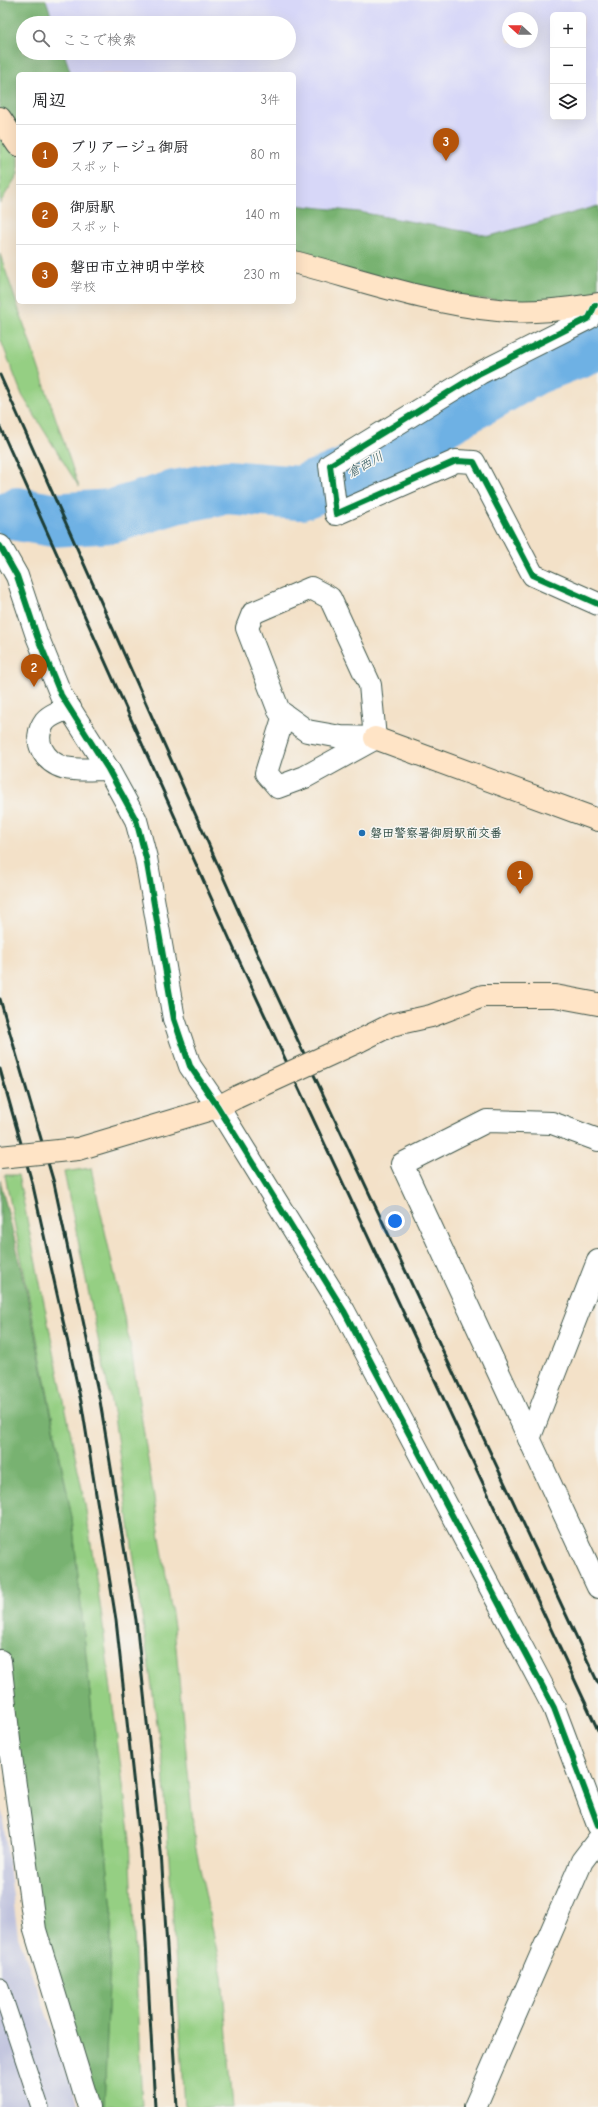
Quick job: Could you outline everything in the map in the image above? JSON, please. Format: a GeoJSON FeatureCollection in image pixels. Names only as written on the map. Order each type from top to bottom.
{"type":"FeatureCollection","features":[{"type":"Feature","properties":{"kind":"street"},"geometry":{"type":"LineString","coordinates":[[0,118],[16,143]]}},
{"type":"Feature","properties":{"kind":"street"},"geometry":{"type":"LineString","coordinates":[[296,263],[457,305],[499,311],[536,311],[596,305]]}},
{"type":"Feature","properties":{"kind":"street"},"geometry":{"type":"LineString","coordinates":[[596,305],[589,318],[480,373],[330,465],[336,514],[456,461],[474,462],[533,575],[598,604]]}},
{"type":"Feature","properties":{"kind":"street"},"geometry":{"type":"LineString","coordinates":[[0,546],[17,576],[37,636],[62,695],[108,769],[136,820],[146,858],[174,1019],[190,1066],[228,1102],[352,1325],[554,1708],[598,1825]]}},
{"type":"Feature","properties":{"kind":"street"},"geometry":{"type":"LineString","coordinates":[[375,738],[370,685],[330,598],[311,588],[253,613],[247,628],[279,711],[307,731],[341,737],[375,738],[598,820]]}},
{"type":"Feature","properties":{"kind":"street"},"geometry":{"type":"LineString","coordinates":[[70,708],[46,720],[40,730],[38,741],[43,754],[53,763],[65,768],[108,769]]}},
{"type":"Feature","properties":{"kind":"street"},"geometry":{"type":"LineString","coordinates":[[284,715],[266,773],[278,787],[305,777],[375,738]]}},
{"type":"Feature","properties":{"kind":"street"},"geometry":{"type":"LineString","coordinates":[[0,1156],[78,1149],[228,1102],[391,1025],[431,1016],[483,996],[555,996],[598,1004]]}},
{"type":"Feature","properties":{"kind":"street"},"geometry":{"type":"LineString","coordinates":[[598,1140],[552,1123],[487,1120],[402,1164],[598,1587]]}},
{"type":"Feature","properties":{"kind":"street"},"geometry":{"type":"LineString","coordinates":[[529,1439],[598,1261]]}},
{"type":"Feature","properties":{"kind":"street"},"geometry":{"type":"LineString","coordinates":[[0,1661],[10,1749],[35,1930],[90,2107]]}},
{"type":"Feature","properties":{"kind":"street"},"geometry":{"type":"LineString","coordinates":[[475,2107],[582,1861],[598,1840]]}},
{"type":"Feature","properties":{"kind":"lane"},"geometry":{"type":"LineString","coordinates":[[0,1987],[40,2107]]}},
{"type":"Feature","properties":{"kind":"shaded area"},"geometry":{"type":"Polygon","coordinates":[[[46,0],[598,0],[598,206],[490,236],[359,212],[296,205],[296,72],[70,72],[66,60],[296,60],[296,16],[52,16],[46,0]]]}},
{"type":"Feature","properties":{"kind":"shaded area"},"geometry":{"type":"Polygon","coordinates":[[[0,1795],[18,1936],[72,2085],[78,2107],[0,2107],[0,1795]]]}},
{"type":"Feature","properties":{"kind":"green space"},"geometry":{"type":"Polygon","coordinates":[[[0,0],[46,0],[52,16],[16,16],[16,60],[66,60],[70,72],[16,72],[16,139],[0,118],[0,0]]]}},
{"type":"Feature","properties":{"kind":"green space"},"geometry":{"type":"Polygon","coordinates":[[[0,101],[16,136],[16,177],[0,203],[0,101]]]}},
{"type":"Feature","properties":{"kind":"green space"},"geometry":{"type":"Polygon","coordinates":[[[296,205],[359,212],[490,236],[598,206],[598,295],[529,302],[451,297],[296,257],[296,205]]]}},
{"type":"Feature","properties":{"kind":"green space"},"geometry":{"type":"Polygon","coordinates":[[[0,254],[79,487],[22,395],[0,338],[0,254]]]}},
{"type":"Feature","properties":{"kind":"green space"},"geometry":{"type":"Polygon","coordinates":[[[91,1168],[130,1344],[174,1627],[195,1844],[222,1976],[233,2107],[185,2107],[163,1766],[114,1417],[64,1172],[91,1168]]]}},
{"type":"Feature","properties":{"kind":"green space"},"geometry":{"type":"Polygon","coordinates":[[[5,1175],[18,1175],[85,1504],[101,1611],[130,1840],[142,2107],[104,2107],[112,1910],[72,1518],[5,1175]]]}},
{"type":"Feature","properties":{"kind":"green space"},"geometry":{"type":"Polygon","coordinates":[[[0,1180],[22,1270],[72,1518],[112,1910],[104,2107],[89,2107],[35,1930],[0,1652],[0,1180]]]}},
{"type":"Feature","properties":{"kind":"waterway","name":"倉西川"},"geometry":{"type":"LineString","coordinates":[[17,514],[52,520],[113,516],[175,497],[227,487],[300,493],[346,475],[534,368],[598,343]]}},
{"type":"Feature","properties":{"kind":"railway"},"geometry":{"type":"LineString","coordinates":[[0,375],[257,953],[598,1683]]}},
{"type":"Feature","properties":{"kind":"railway"},"geometry":{"type":"LineString","coordinates":[[0,427],[239,960],[598,1730]]}},
{"type":"Feature","properties":{"kind":"railway"},"geometry":{"type":"LineString","coordinates":[[0,999],[54,1183],[100,1401],[136,1620],[161,1852],[177,2107]]}},
{"type":"Feature","properties":{"kind":"railway"},"geometry":{"type":"LineString","coordinates":[[0,1069],[33,1186],[82,1406],[116,1620],[141,1851],[155,2107]]}},
{"type":"Feature","properties":{"kind":"cycle path"},"geometry":{"type":"LineString","coordinates":[[595,305],[589,318],[480,373],[330,465],[336,514],[456,461],[474,462],[533,575],[598,604]]}},
{"type":"Feature","properties":{"kind":"cycle path"},"geometry":{"type":"LineString","coordinates":[[0,546],[17,576],[37,636],[61,695],[108,769],[136,820],[146,858],[174,1019],[190,1066],[218,1107],[344,1311],[554,1708],[598,1825]]}},
{"type":"Feature","properties":{"kind":"place","name":"磐田市立神明中学校"},"geometry":{"type":"Point","coordinates":[446,161]}},
{"type":"Feature","properties":{"kind":"place","name":"御厨駅"},"geometry":{"type":"Point","coordinates":[34,687]}},
{"type":"Feature","properties":{"kind":"place","name":"磐田警察署御厨駅前交番"},"geometry":{"type":"Point","coordinates":[362,833]}},
{"type":"Feature","properties":{"kind":"place","name":"ブリアージュ御厨"},"geometry":{"type":"Point","coordinates":[520,894]}}]}
